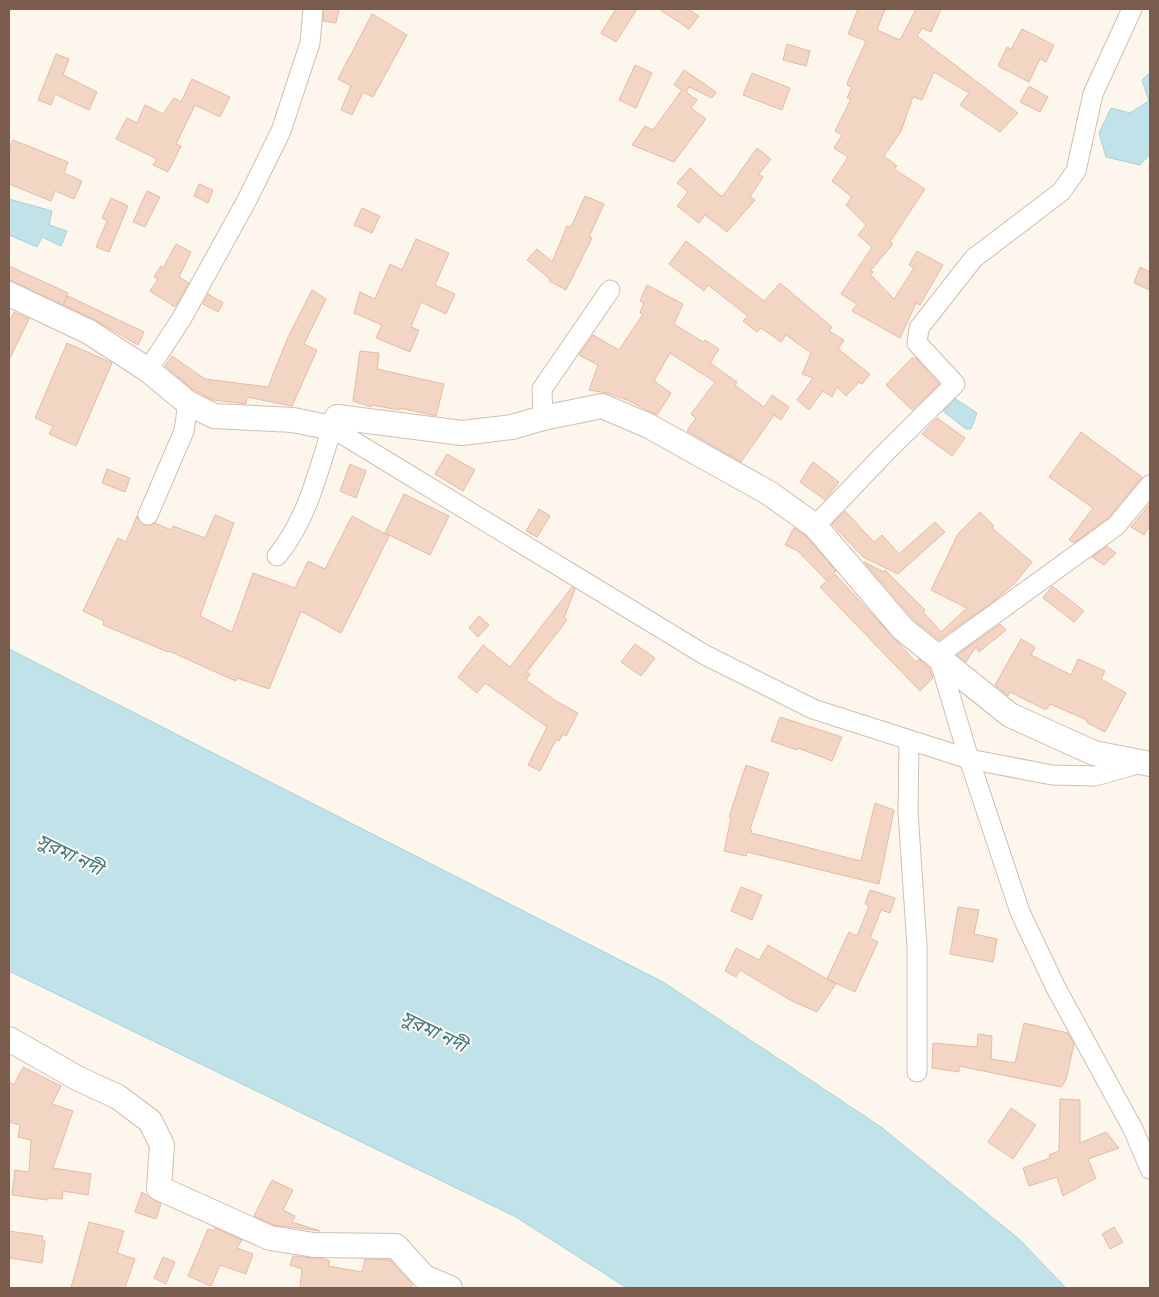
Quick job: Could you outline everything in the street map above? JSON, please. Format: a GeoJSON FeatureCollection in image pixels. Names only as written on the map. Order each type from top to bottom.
{"type":"FeatureCollection","features":[{"type":"Feature","properties":{"kind":"street"},"geometry":{"type":"LineString","coordinates":[[148,370],[182,318],[247,200],[281,131],[310,42],[314,9]]}},
{"type":"Feature","properties":{"kind":"street"},"geometry":{"type":"LineString","coordinates":[[815,526],[955,384],[916,343],[919,328],[974,258],[1061,192],[1076,171],[1092,94],[1132,9]]}},
{"type":"Feature","properties":{"kind":"street"},"geometry":{"type":"LineString","coordinates":[[543,418],[542,389],[610,290]]}},
{"type":"Feature","properties":{"kind":"street"},"geometry":{"type":"LineString","coordinates":[[9,294],[89,332],[148,370],[188,403],[214,416],[293,420],[332,428],[705,655],[814,709],[909,742],[969,759],[1052,775],[1095,776],[1146,763]]}},
{"type":"Feature","properties":{"kind":"street"},"geometry":{"type":"LineString","coordinates":[[148,515],[184,431],[188,403]]}},
{"type":"Feature","properties":{"kind":"street"},"geometry":{"type":"LineString","coordinates":[[277,556],[287,544],[310,499],[332,428],[338,417],[462,433],[512,427],[543,418],[602,406],[649,426],[769,493],[815,526],[903,629],[938,655],[1010,715],[1094,753],[1146,763]]}},
{"type":"Feature","properties":{"kind":"street"},"geometry":{"type":"LineString","coordinates":[[938,655],[1116,526],[1150,485]]}},
{"type":"Feature","properties":{"kind":"street"},"geometry":{"type":"LineString","coordinates":[[938,655],[969,759],[1020,912],[1056,988],[1133,1129],[1150,1169]]}},
{"type":"Feature","properties":{"kind":"street"},"geometry":{"type":"LineString","coordinates":[[909,742],[908,812],[917,946],[917,1072]]}},
{"type":"Feature","properties":{"kind":"street"},"geometry":{"type":"LineString","coordinates":[[9,1039],[77,1078],[118,1097],[150,1121],[162,1145],[159,1188],[270,1238],[314,1245],[396,1246],[424,1277],[450,1288]]}},
{"type":"Feature","properties":{"kind":"water"},"geometry":{"type":"Polygon","coordinates":[[[1150,73],[1150,154],[1140,165],[1106,157],[1099,133],[1111,108],[1130,113],[1149,101],[1142,80],[1150,73]]]}},
{"type":"Feature","properties":{"kind":"water"},"geometry":{"type":"Polygon","coordinates":[[[9,199],[52,211],[49,225],[67,231],[61,246],[42,237],[37,247],[9,235],[9,199]]]}},
{"type":"Feature","properties":{"kind":"water"},"geometry":{"type":"Polygon","coordinates":[[[954,398],[977,413],[971,429],[966,429],[943,411],[954,398]]]}},
{"type":"Feature","properties":{"kind":"water","name":"সুরমা নদী"},"geometry":{"type":"Polygon","coordinates":[[[9,649],[663,982],[881,1127],[1019,1239],[1066,1288],[627,1288],[516,1217],[9,971],[9,649]]]}},
{"type":"Feature","properties":{"kind":"building"},"geometry":{"type":"Polygon","coordinates":[[[324,9],[339,9],[336,23],[323,21],[324,9]]]}},
{"type":"Feature","properties":{"kind":"building"},"geometry":{"type":"Polygon","coordinates":[[[616,9],[637,9],[616,42],[601,33],[616,9]]]}},
{"type":"Feature","properties":{"kind":"building"},"geometry":{"type":"Polygon","coordinates":[[[659,9],[688,9],[699,16],[689,29],[659,9]]]}},
{"type":"Feature","properties":{"kind":"building"},"geometry":{"type":"Polygon","coordinates":[[[858,9],[885,9],[877,30],[900,40],[916,9],[941,9],[931,32],[922,28],[917,36],[1018,113],[1000,132],[960,105],[969,93],[934,72],[922,100],[913,97],[901,131],[884,156],[897,166],[894,169],[925,189],[890,242],[893,244],[871,270],[873,272],[871,275],[894,299],[914,268],[909,265],[917,251],[943,265],[920,305],[916,303],[900,338],[852,311],[857,304],[841,294],[872,247],[858,235],[866,225],[846,205],[852,197],[832,181],[848,157],[834,148],[842,135],[835,131],[851,99],[847,98],[852,87],[847,85],[848,81],[866,41],[848,34],[858,9]]]}},
{"type":"Feature","properties":{"kind":"building"},"geometry":{"type":"Polygon","coordinates":[[[372,14],[407,35],[373,97],[363,92],[352,115],[341,110],[351,86],[338,79],[372,14]]]}},
{"type":"Feature","properties":{"kind":"building"},"geometry":{"type":"Polygon","coordinates":[[[1022,29],[1054,45],[1046,62],[1040,59],[1029,82],[998,66],[1007,47],[1011,49],[1022,29]]]}},
{"type":"Feature","properties":{"kind":"building"},"geometry":{"type":"Polygon","coordinates":[[[787,44],[810,51],[806,66],[783,60],[787,44]]]}},
{"type":"Feature","properties":{"kind":"building"},"geometry":{"type":"Polygon","coordinates":[[[56,54],[69,59],[63,75],[97,92],[89,110],[55,94],[51,105],[38,100],[56,54]]]}},
{"type":"Feature","properties":{"kind":"building"},"geometry":{"type":"Polygon","coordinates":[[[635,65],[652,73],[636,108],[619,100],[635,65]]]}},
{"type":"Feature","properties":{"kind":"building"},"geometry":{"type":"Polygon","coordinates":[[[684,70],[716,92],[712,98],[689,87],[686,92],[697,100],[691,108],[706,119],[674,162],[632,145],[645,126],[653,130],[682,90],[674,85],[684,70]]]}},
{"type":"Feature","properties":{"kind":"building"},"geometry":{"type":"Polygon","coordinates":[[[752,73],[790,88],[782,110],[743,95],[752,73]]]}},
{"type":"Feature","properties":{"kind":"building"},"geometry":{"type":"Polygon","coordinates":[[[192,79],[230,97],[220,117],[195,105],[176,144],[181,146],[168,172],[153,165],[157,159],[116,139],[127,118],[137,123],[145,105],[163,114],[174,98],[181,102],[192,79]]]}},
{"type":"Feature","properties":{"kind":"building"},"geometry":{"type":"Polygon","coordinates":[[[1029,86],[1048,97],[1040,112],[1020,102],[1029,86]]]}},
{"type":"Feature","properties":{"kind":"building"},"geometry":{"type":"Polygon","coordinates":[[[13,140],[68,162],[64,173],[82,181],[74,199],[55,191],[51,201],[9,184],[9,150],[13,140]]]}},
{"type":"Feature","properties":{"kind":"building"},"geometry":{"type":"Polygon","coordinates":[[[757,148],[771,159],[759,174],[763,177],[750,197],[755,200],[727,232],[705,215],[699,223],[677,206],[688,192],[677,183],[690,168],[722,197],[757,148]]]}},
{"type":"Feature","properties":{"kind":"building"},"geometry":{"type":"Polygon","coordinates":[[[199,184],[213,190],[208,203],[194,196],[199,184]]]}},
{"type":"Feature","properties":{"kind":"building"},"geometry":{"type":"Polygon","coordinates":[[[147,191],[160,197],[145,227],[133,222],[147,191]]]}},
{"type":"Feature","properties":{"kind":"building"},"geometry":{"type":"Polygon","coordinates":[[[585,196],[604,204],[589,237],[592,238],[566,290],[549,281],[550,279],[527,260],[537,249],[552,262],[567,226],[571,227],[585,196]]]}},
{"type":"Feature","properties":{"kind":"building"},"geometry":{"type":"Polygon","coordinates":[[[111,198],[128,206],[109,252],[96,247],[107,221],[102,218],[111,198]]]}},
{"type":"Feature","properties":{"kind":"building"},"geometry":{"type":"Polygon","coordinates":[[[362,208],[380,216],[372,233],[354,225],[362,208]]]}},
{"type":"Feature","properties":{"kind":"building"},"geometry":{"type":"Polygon","coordinates":[[[416,239],[449,253],[435,285],[455,294],[446,314],[421,302],[411,327],[419,330],[410,352],[376,338],[382,325],[354,313],[360,292],[375,299],[390,264],[402,270],[416,239]]]}},
{"type":"Feature","properties":{"kind":"building"},"geometry":{"type":"Polygon","coordinates":[[[686,241],[764,301],[780,283],[832,327],[829,331],[844,340],[838,349],[870,374],[862,384],[859,382],[846,396],[837,387],[832,397],[823,391],[809,410],[797,400],[813,378],[802,374],[811,353],[786,335],[781,342],[761,328],[757,332],[743,321],[748,316],[708,285],[704,291],[669,264],[686,241]]]}},
{"type":"Feature","properties":{"kind":"building"},"geometry":{"type":"Polygon","coordinates":[[[176,244],[191,252],[179,277],[189,283],[175,307],[150,291],[158,279],[154,277],[161,266],[163,268],[176,244]]]}},
{"type":"Feature","properties":{"kind":"building"},"geometry":{"type":"Polygon","coordinates":[[[9,266],[68,293],[63,305],[9,280],[9,266]]]}},
{"type":"Feature","properties":{"kind":"building"},"geometry":{"type":"Polygon","coordinates":[[[1140,267],[1150,272],[1150,290],[1134,283],[1140,267]]]}},
{"type":"Feature","properties":{"kind":"building"},"geometry":{"type":"Polygon","coordinates":[[[647,285],[683,304],[674,324],[703,342],[705,340],[719,349],[710,363],[737,382],[735,385],[764,407],[772,395],[789,407],[781,420],[774,415],[741,462],[687,431],[696,418],[691,414],[715,382],[670,353],[654,381],[671,393],[657,415],[627,400],[607,393],[589,390],[598,365],[579,355],[593,335],[619,350],[643,314],[640,313],[644,303],[640,301],[647,285]]]}},
{"type":"Feature","properties":{"kind":"building"},"geometry":{"type":"Polygon","coordinates":[[[312,290],[326,299],[304,344],[317,350],[292,406],[247,397],[246,404],[213,400],[192,389],[165,366],[172,356],[205,379],[268,387],[288,337],[312,290]]]}},
{"type":"Feature","properties":{"kind":"building"},"geometry":{"type":"Polygon","coordinates":[[[208,294],[223,303],[218,312],[203,304],[208,294]]]}},
{"type":"Feature","properties":{"kind":"building"},"geometry":{"type":"Polygon","coordinates":[[[68,296],[144,332],[138,345],[95,320],[64,305],[68,296]]]}},
{"type":"Feature","properties":{"kind":"building"},"geometry":{"type":"Polygon","coordinates":[[[14,312],[29,319],[9,360],[9,323],[14,312]]]}},
{"type":"Feature","properties":{"kind":"building"},"geometry":{"type":"Polygon","coordinates":[[[67,343],[112,363],[76,446],[49,434],[53,426],[35,418],[67,343]]]}},
{"type":"Feature","properties":{"kind":"building"},"geometry":{"type":"Polygon","coordinates":[[[360,351],[379,353],[377,369],[444,384],[436,416],[400,408],[399,410],[372,405],[371,407],[353,401],[360,351]]]}},
{"type":"Feature","properties":{"kind":"building"},"geometry":{"type":"Polygon","coordinates":[[[912,358],[916,358],[939,384],[912,410],[886,385],[912,358]]]}},
{"type":"Feature","properties":{"kind":"building"},"geometry":{"type":"Polygon","coordinates":[[[937,418],[965,438],[952,456],[922,434],[937,418]]]}},
{"type":"Feature","properties":{"kind":"building"},"geometry":{"type":"Polygon","coordinates":[[[1081,432],[1142,477],[1108,518],[1074,543],[1069,540],[1093,508],[1049,477],[1081,432]]]}},
{"type":"Feature","properties":{"kind":"building"},"geometry":{"type":"Polygon","coordinates":[[[447,454],[475,470],[463,491],[435,474],[447,454]]]}},
{"type":"Feature","properties":{"kind":"building"},"geometry":{"type":"Polygon","coordinates":[[[813,462],[839,482],[825,500],[800,482],[813,462]]]}},
{"type":"Feature","properties":{"kind":"building"},"geometry":{"type":"Polygon","coordinates":[[[350,464],[366,471],[356,498],[340,491],[350,464]]]}},
{"type":"Feature","properties":{"kind":"building"},"geometry":{"type":"Polygon","coordinates":[[[107,469],[130,478],[125,492],[102,483],[107,469]]]}},
{"type":"Feature","properties":{"kind":"building"},"geometry":{"type":"Polygon","coordinates":[[[404,494],[449,516],[430,555],[385,533],[404,494]]]}},
{"type":"Feature","properties":{"kind":"building"},"geometry":{"type":"Polygon","coordinates":[[[1150,504],[1150,525],[1144,535],[1131,527],[1150,504]]]}},
{"type":"Feature","properties":{"kind":"building"},"geometry":{"type":"Polygon","coordinates":[[[539,509],[550,516],[537,537],[526,531],[539,509]]]}},
{"type":"Feature","properties":{"kind":"building"},"geometry":{"type":"Polygon","coordinates":[[[845,511],[874,542],[882,535],[899,554],[935,522],[945,532],[898,574],[863,557],[832,524],[845,511]]]}},
{"type":"Feature","properties":{"kind":"building"},"geometry":{"type":"Polygon","coordinates":[[[980,512],[994,526],[992,528],[1032,562],[1015,583],[994,601],[939,640],[913,619],[864,562],[884,572],[885,570],[925,610],[923,612],[941,632],[967,608],[931,590],[958,534],[980,512]]]}},
{"type":"Feature","properties":{"kind":"building"},"geometry":{"type":"Polygon","coordinates":[[[215,515],[234,523],[200,616],[232,632],[253,573],[295,588],[308,561],[325,569],[352,516],[389,536],[341,633],[301,611],[269,689],[237,678],[236,681],[169,651],[103,625],[104,621],[83,611],[118,538],[126,542],[137,516],[144,525],[155,523],[171,530],[173,526],[205,538],[215,515]]]}},
{"type":"Feature","properties":{"kind":"building"},"geometry":{"type":"Polygon","coordinates":[[[794,528],[806,536],[836,571],[826,580],[798,551],[785,545],[794,528]]]}},
{"type":"Feature","properties":{"kind":"building"},"geometry":{"type":"Polygon","coordinates":[[[1107,546],[1116,553],[1104,565],[1092,557],[1107,546]]]}},
{"type":"Feature","properties":{"kind":"building"},"geometry":{"type":"Polygon","coordinates":[[[835,574],[916,662],[919,659],[930,669],[933,678],[920,691],[820,587],[835,574]]]}},
{"type":"Feature","properties":{"kind":"building"},"geometry":{"type":"Polygon","coordinates":[[[1052,586],[1084,611],[1074,622],[1043,598],[1052,586]]]}},
{"type":"Feature","properties":{"kind":"building"},"geometry":{"type":"Polygon","coordinates":[[[572,587],[575,589],[564,618],[567,620],[527,672],[530,674],[526,680],[556,701],[578,713],[566,736],[563,734],[559,741],[556,740],[540,771],[528,765],[547,727],[485,683],[477,693],[458,677],[483,645],[510,667],[572,587]]]}},
{"type":"Feature","properties":{"kind":"building"},"geometry":{"type":"Polygon","coordinates":[[[479,616],[489,625],[478,637],[469,628],[479,616]]]}},
{"type":"Feature","properties":{"kind":"building"},"geometry":{"type":"Polygon","coordinates":[[[1000,624],[1006,630],[979,652],[976,647],[966,662],[957,655],[1000,624]]]}},
{"type":"Feature","properties":{"kind":"building"},"geometry":{"type":"Polygon","coordinates":[[[1021,639],[1035,647],[1031,655],[1071,675],[1078,659],[1105,671],[1101,679],[1126,693],[1105,732],[1086,722],[1087,720],[1050,704],[1046,710],[1010,692],[1008,696],[995,685],[1021,639]]]}},
{"type":"Feature","properties":{"kind":"building"},"geometry":{"type":"Polygon","coordinates":[[[635,644],[655,658],[641,676],[621,662],[635,644]]]}},
{"type":"Feature","properties":{"kind":"building"},"geometry":{"type":"Polygon","coordinates":[[[780,717],[842,737],[832,761],[798,748],[797,750],[771,741],[780,717]]]}},
{"type":"Feature","properties":{"kind":"building"},"geometry":{"type":"Polygon","coordinates":[[[746,765],[769,773],[750,829],[752,830],[751,833],[861,861],[875,803],[894,810],[879,884],[747,852],[746,856],[724,851],[731,818],[729,817],[746,765]]]}},
{"type":"Feature","properties":{"kind":"building"},"geometry":{"type":"Polygon","coordinates":[[[741,887],[762,895],[752,920],[731,911],[741,887]]]}},
{"type":"Feature","properties":{"kind":"building"},"geometry":{"type":"Polygon","coordinates":[[[870,890],[895,898],[890,913],[881,910],[870,938],[878,942],[855,992],[827,979],[849,932],[857,936],[869,906],[865,904],[870,890]]]}},
{"type":"Feature","properties":{"kind":"building"},"geometry":{"type":"Polygon","coordinates":[[[958,907],[979,910],[974,934],[997,939],[993,962],[950,954],[958,907]]]}},
{"type":"Feature","properties":{"kind":"building"},"geometry":{"type":"Polygon","coordinates":[[[768,945],[836,984],[817,1012],[792,1001],[740,970],[736,977],[725,971],[736,948],[759,960],[768,945]]]}},
{"type":"Feature","properties":{"kind":"building"},"geometry":{"type":"Polygon","coordinates":[[[1024,1023],[1068,1033],[1074,1044],[1066,1080],[1061,1087],[959,1066],[959,1072],[932,1068],[933,1043],[977,1047],[978,1034],[992,1036],[991,1059],[1015,1063],[1024,1023]]]}},
{"type":"Feature","properties":{"kind":"building"},"geometry":{"type":"Polygon","coordinates":[[[23,1067],[61,1086],[52,1104],[73,1111],[53,1168],[91,1174],[88,1195],[63,1191],[62,1199],[48,1198],[48,1200],[12,1195],[15,1170],[29,1172],[31,1140],[18,1137],[20,1125],[9,1122],[9,1082],[14,1085],[23,1067]]]}},
{"type":"Feature","properties":{"kind":"building"},"geometry":{"type":"Polygon","coordinates":[[[1060,1099],[1080,1100],[1080,1143],[1106,1132],[1119,1148],[1088,1159],[1096,1178],[1063,1196],[1057,1177],[1029,1186],[1023,1168],[1050,1158],[1049,1155],[1059,1151],[1060,1099]]]}},
{"type":"Feature","properties":{"kind":"building"},"geometry":{"type":"Polygon","coordinates":[[[1011,1108],[1036,1125],[1013,1159],[988,1142],[1011,1108]]]}},
{"type":"Feature","properties":{"kind":"building"},"geometry":{"type":"Polygon","coordinates":[[[272,1180],[293,1190],[283,1210],[295,1216],[292,1222],[320,1231],[274,1225],[254,1216],[272,1180]]]}},
{"type":"Feature","properties":{"kind":"building"},"geometry":{"type":"Polygon","coordinates":[[[142,1192],[161,1204],[156,1219],[135,1212],[142,1192]]]}},
{"type":"Feature","properties":{"kind":"building"},"geometry":{"type":"Polygon","coordinates":[[[89,1222],[124,1231],[117,1253],[135,1259],[125,1288],[71,1288],[89,1222]]]}},
{"type":"Feature","properties":{"kind":"building"},"geometry":{"type":"Polygon","coordinates":[[[1114,1227],[1123,1242],[1110,1249],[1102,1234],[1114,1227]]]}},
{"type":"Feature","properties":{"kind":"building"},"geometry":{"type":"Polygon","coordinates":[[[215,1228],[242,1240],[237,1248],[253,1254],[246,1274],[220,1265],[211,1286],[188,1276],[208,1229],[214,1231],[215,1228]]]}},
{"type":"Feature","properties":{"kind":"building"},"geometry":{"type":"Polygon","coordinates":[[[9,1231],[43,1236],[42,1241],[45,1241],[42,1263],[9,1258],[9,1231]]]}},
{"type":"Feature","properties":{"kind":"building"},"geometry":{"type":"Polygon","coordinates":[[[293,1256],[325,1259],[330,1261],[328,1266],[362,1272],[365,1259],[390,1260],[412,1284],[412,1288],[300,1288],[302,1269],[290,1265],[293,1256]]]}},
{"type":"Feature","properties":{"kind":"building"},"geometry":{"type":"Polygon","coordinates":[[[163,1257],[175,1262],[166,1284],[154,1278],[163,1257]]]}}]}
